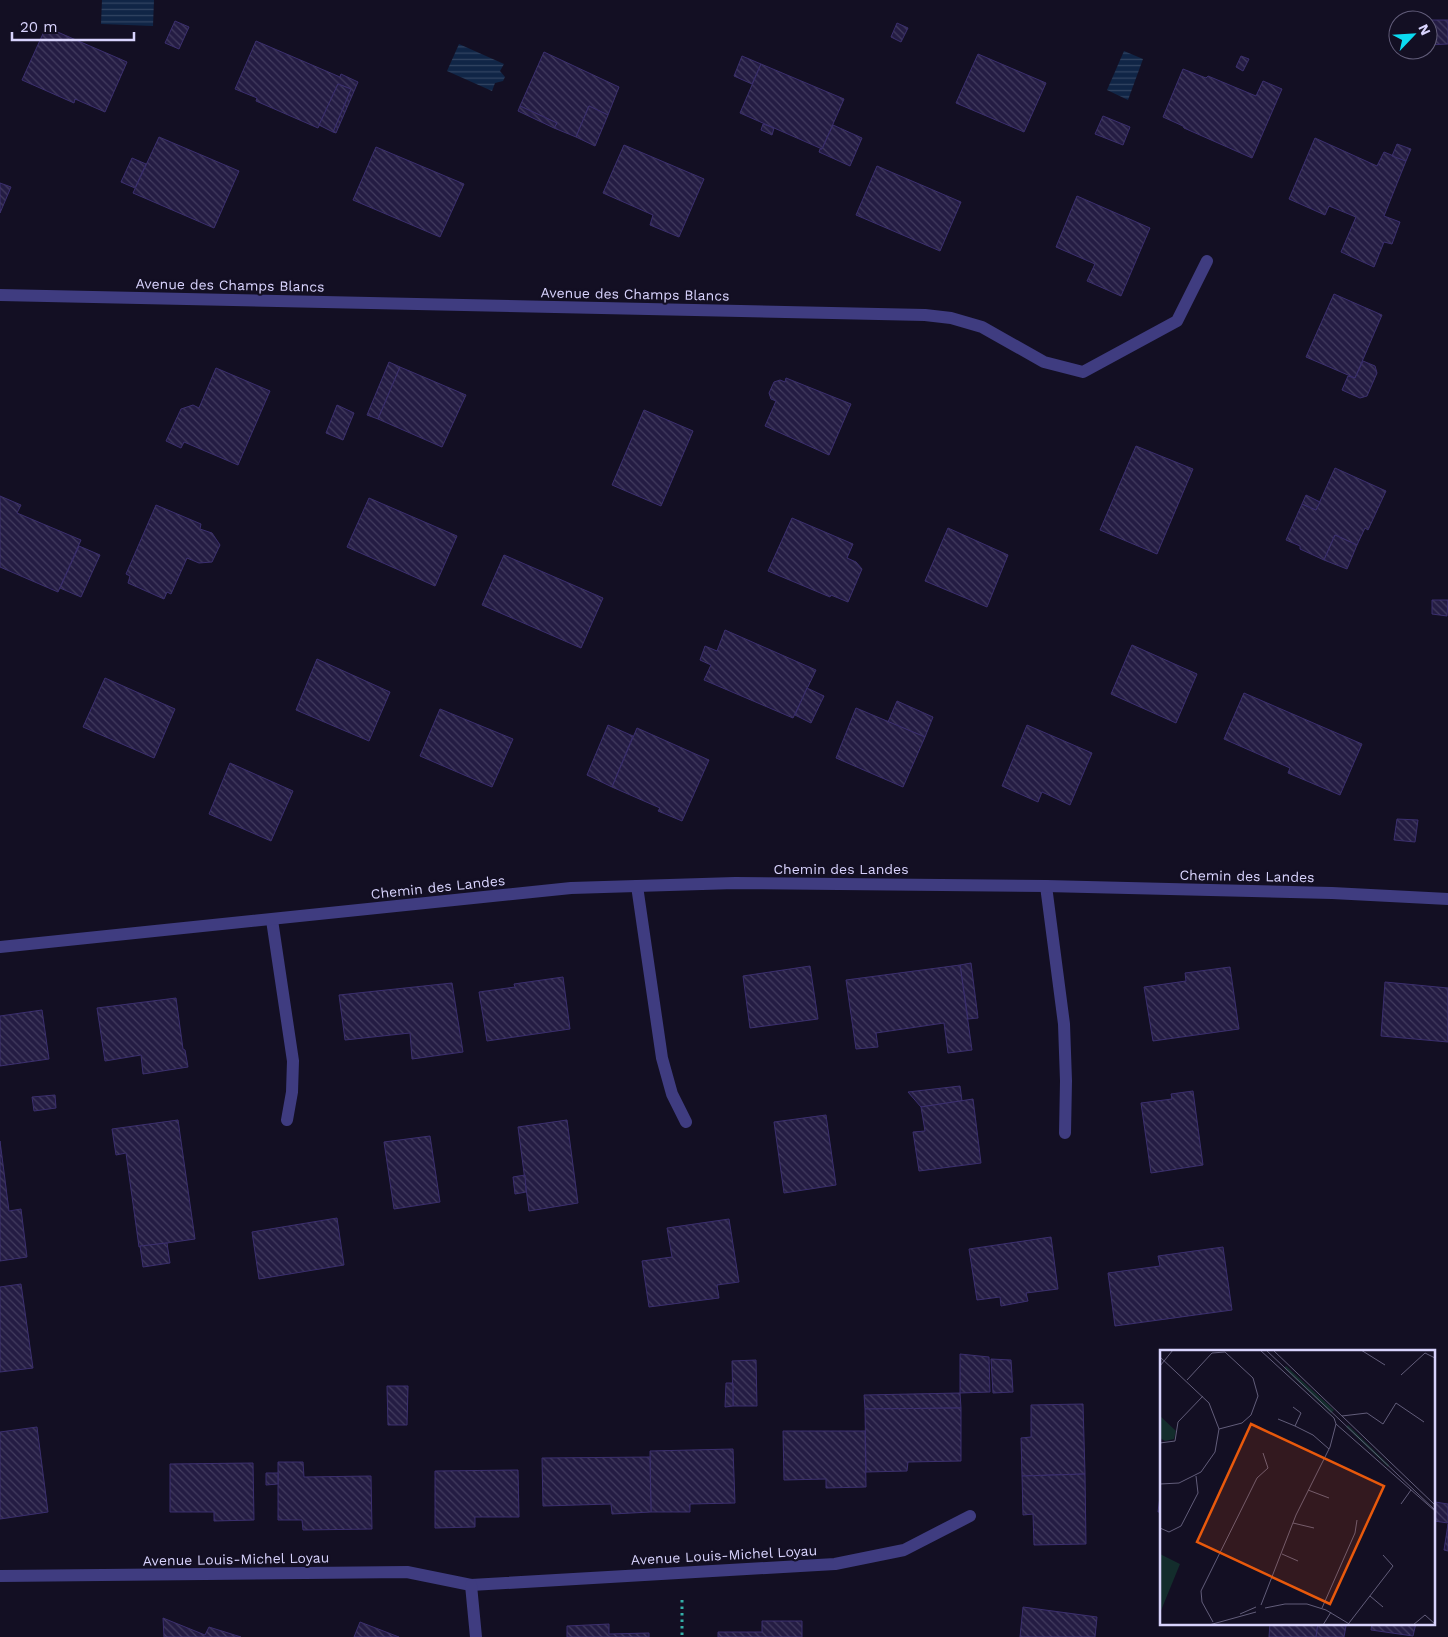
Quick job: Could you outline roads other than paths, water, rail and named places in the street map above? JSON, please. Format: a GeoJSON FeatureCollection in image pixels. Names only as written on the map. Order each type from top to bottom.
{"type":"FeatureCollection","features":[{"type":"Feature","properties":{"kind":"street","name":"Avenue des Champs Blancs"},"geometry":{"type":"LineString","coordinates":[[0,295],[925,314],[951,318],[982,327],[1044,362],[1083,372],[1177,321],[1207,261]]}},
{"type":"Feature","properties":{"kind":"street","name":"Chemin des Landes"},"geometry":{"type":"LineString","coordinates":[[0,947],[571,888],[735,883],[1046,886],[1332,893],[1448,899]]}},
{"type":"Feature","properties":{"kind":"street"},"geometry":{"type":"LineString","coordinates":[[637,886],[662,1058],[672,1094],[686,1122]]}},
{"type":"Feature","properties":{"kind":"street"},"geometry":{"type":"LineString","coordinates":[[1046,886],[1064,1024],[1065,1133]]}},
{"type":"Feature","properties":{"kind":"street"},"geometry":{"type":"LineString","coordinates":[[272,920],[293,1061],[292,1092],[287,1120]]}},
{"type":"Feature","properties":{"kind":"street","name":"Avenue Louis-Michel Loyau"},"geometry":{"type":"LineString","coordinates":[[0,1576],[408,1572],[471,1585],[835,1564],[904,1550],[970,1516]]}},
{"type":"Feature","properties":{"kind":"street"},"geometry":{"type":"LineString","coordinates":[[471,1585],[476,1637]]}},
{"type":"Feature","properties":{"kind":"water"},"geometry":{"type":"Polygon","coordinates":[[[102,0],[154,0],[153,26],[101,24],[102,0]]]}},
{"type":"Feature","properties":{"kind":"water"},"geometry":{"type":"Polygon","coordinates":[[[459,44],[504,64],[500,71],[505,77],[503,81],[495,83],[492,91],[447,71],[459,44]]]}},
{"type":"Feature","properties":{"kind":"water"},"geometry":{"type":"Polygon","coordinates":[[[1124,51],[1143,59],[1128,100],[1107,90],[1124,51]]]}}]}
